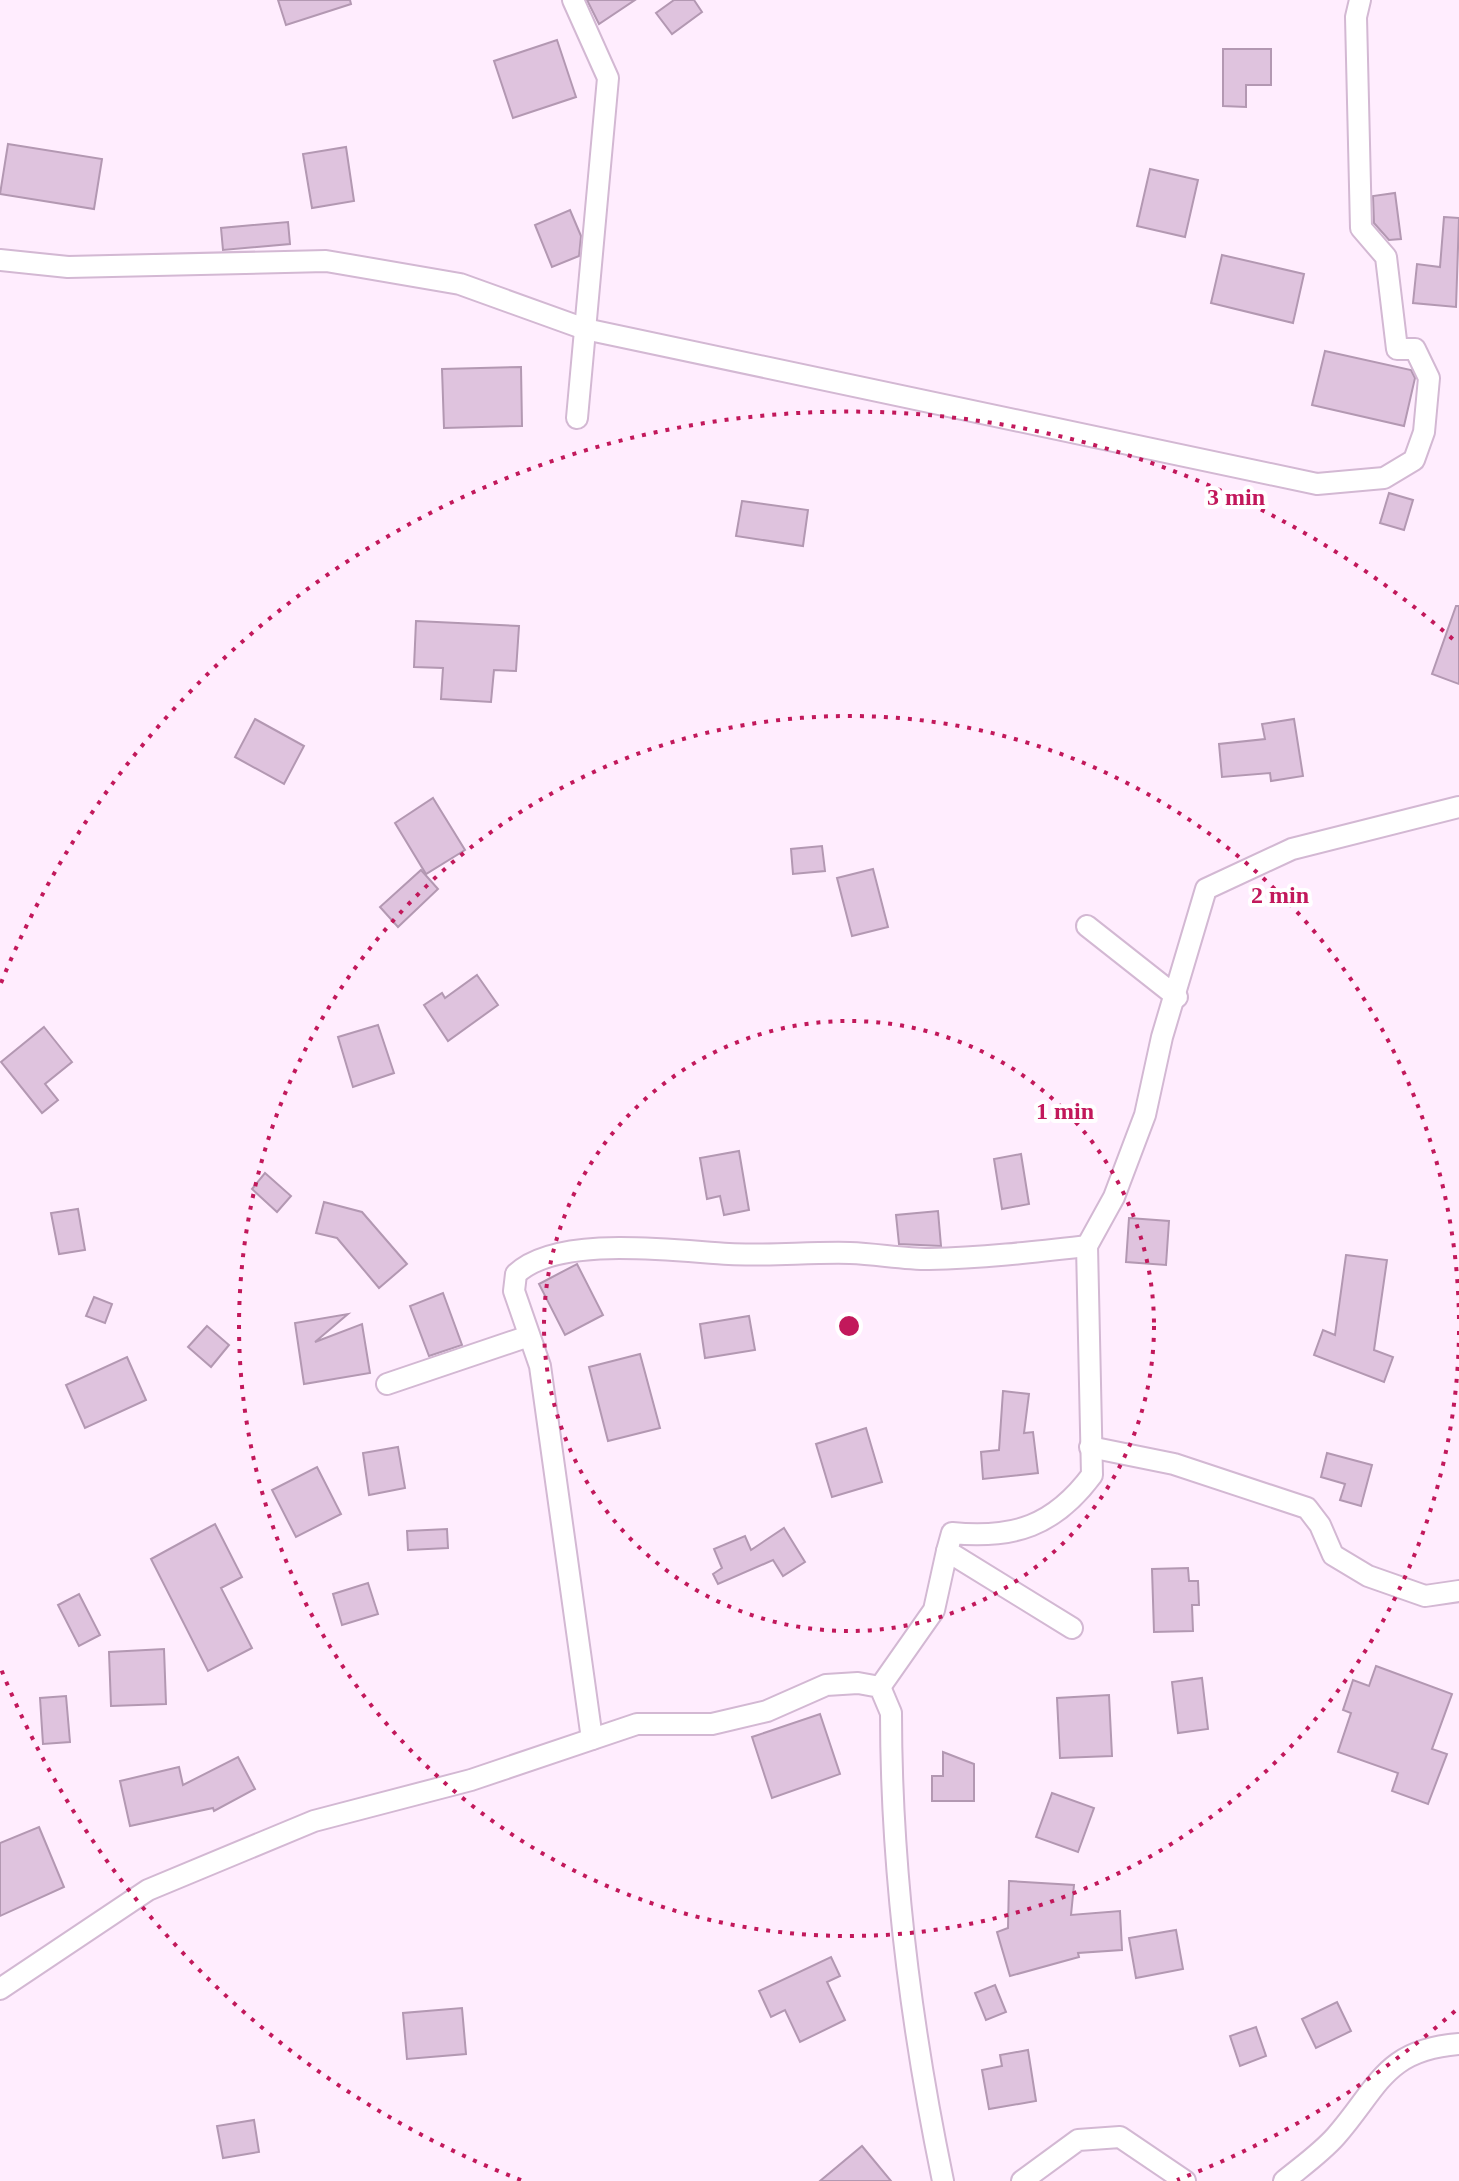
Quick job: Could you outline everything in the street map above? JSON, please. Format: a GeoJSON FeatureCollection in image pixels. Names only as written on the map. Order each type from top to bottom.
{"type":"FeatureCollection","features":[{"type":"Feature","properties":{"kind":"street"},"geometry":{"type":"LineString","coordinates":[[573,0],[608,78],[577,418]]}},
{"type":"Feature","properties":{"kind":"street"},"geometry":{"type":"LineString","coordinates":[[0,260],[68,267],[326,261],[460,284],[585,329],[1317,484],[1384,478],[1414,460],[1424,432],[1429,378],[1415,349],[1397,349],[1386,257],[1361,228],[1356,17],[1360,0]]}},
{"type":"Feature","properties":{"kind":"street"},"geometry":{"type":"LineString","coordinates":[[880,1687],[934,1610],[952,1533],[990,1537],[1034,1525],[1054,1514],[1077,1495],[1092,1475],[1087,1246],[1114,1197],[1145,1115],[1162,1037],[1177,997],[1187,945],[1206,889],[1292,849],[1459,807]]}},
{"type":"Feature","properties":{"kind":"street"},"geometry":{"type":"LineString","coordinates":[[1087,926],[1177,997]]}},
{"type":"Feature","properties":{"kind":"street"},"geometry":{"type":"LineString","coordinates":[[592,1739],[540,1366],[514,1291],[516,1274],[537,1260],[622,1248],[665,1247],[728,1254],[852,1253],[926,1259],[1005,1256],[1087,1246]]}},
{"type":"Feature","properties":{"kind":"street"},"geometry":{"type":"LineString","coordinates":[[387,1384],[529,1336]]}},
{"type":"Feature","properties":{"kind":"street"},"geometry":{"type":"LineString","coordinates":[[1090,1447],[1174,1464],[1307,1508],[1320,1525],[1333,1555],[1368,1576],[1425,1596],[1459,1591]]}},
{"type":"Feature","properties":{"kind":"street"},"geometry":{"type":"LineString","coordinates":[[947,1551],[1072,1628]]}},
{"type":"Feature","properties":{"kind":"street"},"geometry":{"type":"LineString","coordinates":[[0,1989],[148,1890],[314,1821],[471,1780],[637,1724],[712,1724],[767,1711],[826,1685],[858,1683],[880,1687]]}},
{"type":"Feature","properties":{"kind":"street"},"geometry":{"type":"LineString","coordinates":[[880,1687],[891,1713],[898,1888],[918,2053],[943,2181]]}},
{"type":"Feature","properties":{"kind":"street"},"geometry":{"type":"LineString","coordinates":[[1284,2181],[1332,2141],[1366,2103],[1381,2074],[1408,2056],[1459,2044]]}},
{"type":"Feature","properties":{"kind":"street"},"geometry":{"type":"LineString","coordinates":[[1022,2181],[1078,2140],[1120,2137],[1185,2181]]}},
{"type":"Feature","properties":{"kind":"building"},"geometry":{"type":"Polygon","coordinates":[[[278,0],[350,0],[351,4],[286,25],[278,0]]]}},
{"type":"Feature","properties":{"kind":"building"},"geometry":{"type":"Polygon","coordinates":[[[587,0],[635,0],[599,24],[587,0]]]}},
{"type":"Feature","properties":{"kind":"building"},"geometry":{"type":"Polygon","coordinates":[[[674,0],[694,0],[702,12],[672,34],[656,13],[674,0]]]}},
{"type":"Feature","properties":{"kind":"building"},"geometry":{"type":"Polygon","coordinates":[[[557,40],[576,97],[513,118],[494,61],[557,40]]]}},
{"type":"Feature","properties":{"kind":"building"},"geometry":{"type":"Polygon","coordinates":[[[1223,49],[1271,49],[1271,85],[1246,85],[1246,107],[1223,106],[1223,49]]]}},
{"type":"Feature","properties":{"kind":"building"},"geometry":{"type":"Polygon","coordinates":[[[8,144],[102,159],[94,209],[0,194],[8,144]]]}},
{"type":"Feature","properties":{"kind":"building"},"geometry":{"type":"Polygon","coordinates":[[[346,147],[354,201],[312,208],[303,154],[346,147]]]}},
{"type":"Feature","properties":{"kind":"building"},"geometry":{"type":"Polygon","coordinates":[[[1150,169],[1198,180],[1185,237],[1137,226],[1150,169]]]}},
{"type":"Feature","properties":{"kind":"building"},"geometry":{"type":"Polygon","coordinates":[[[1395,193],[1401,239],[1389,240],[1374,223],[1373,196],[1395,193]]]}},
{"type":"Feature","properties":{"kind":"building"},"geometry":{"type":"Polygon","coordinates":[[[570,210],[581,236],[579,256],[552,267],[535,225],[570,210]]]}},
{"type":"Feature","properties":{"kind":"building"},"geometry":{"type":"Polygon","coordinates":[[[1444,217],[1459,218],[1456,307],[1413,303],[1417,264],[1440,267],[1444,217]]]}},
{"type":"Feature","properties":{"kind":"building"},"geometry":{"type":"Polygon","coordinates":[[[288,222],[290,244],[223,250],[221,228],[288,222]]]}},
{"type":"Feature","properties":{"kind":"building"},"geometry":{"type":"Polygon","coordinates":[[[1222,255],[1304,274],[1293,323],[1211,303],[1222,255]]]}},
{"type":"Feature","properties":{"kind":"building"},"geometry":{"type":"Polygon","coordinates":[[[1325,351],[1411,370],[1415,378],[1404,426],[1312,405],[1325,351]]]}},
{"type":"Feature","properties":{"kind":"building"},"geometry":{"type":"Polygon","coordinates":[[[521,367],[522,426],[444,428],[442,369],[521,367]]]}},
{"type":"Feature","properties":{"kind":"building"},"geometry":{"type":"Polygon","coordinates":[[[1389,493],[1413,500],[1404,530],[1380,523],[1389,493]]]}},
{"type":"Feature","properties":{"kind":"building"},"geometry":{"type":"Polygon","coordinates":[[[742,501],[808,510],[803,546],[736,536],[742,501]]]}},
{"type":"Feature","properties":{"kind":"building"},"geometry":{"type":"Polygon","coordinates":[[[1456,606],[1459,606],[1459,684],[1432,674],[1456,606]]]}},
{"type":"Feature","properties":{"kind":"building"},"geometry":{"type":"Polygon","coordinates":[[[416,621],[519,626],[516,671],[494,670],[491,702],[441,699],[443,668],[414,667],[416,621]]]}},
{"type":"Feature","properties":{"kind":"building"},"geometry":{"type":"Polygon","coordinates":[[[255,719],[304,746],[284,784],[235,757],[255,719]]]}},
{"type":"Feature","properties":{"kind":"building"},"geometry":{"type":"Polygon","coordinates":[[[1294,719],[1303,776],[1271,781],[1270,773],[1222,777],[1219,744],[1265,739],[1262,724],[1294,719]]]}},
{"type":"Feature","properties":{"kind":"building"},"geometry":{"type":"Polygon","coordinates":[[[433,798],[465,850],[426,874],[395,823],[433,798]]]}},
{"type":"Feature","properties":{"kind":"building"},"geometry":{"type":"Polygon","coordinates":[[[822,846],[825,871],[793,874],[791,849],[822,846]]]}},
{"type":"Feature","properties":{"kind":"building"},"geometry":{"type":"Polygon","coordinates":[[[873,869],[888,927],[852,936],[837,878],[873,869]]]}},
{"type":"Feature","properties":{"kind":"building"},"geometry":{"type":"Polygon","coordinates":[[[421,870],[438,889],[398,927],[380,907],[421,870]]]}},
{"type":"Feature","properties":{"kind":"building"},"geometry":{"type":"Polygon","coordinates":[[[477,975],[498,1005],[448,1041],[424,1005],[442,993],[445,998],[477,975]]]}},
{"type":"Feature","properties":{"kind":"building"},"geometry":{"type":"Polygon","coordinates":[[[378,1025],[394,1073],[353,1087],[338,1037],[378,1025]]]}},
{"type":"Feature","properties":{"kind":"building"},"geometry":{"type":"Polygon","coordinates":[[[44,1027],[72,1062],[45,1084],[58,1100],[42,1113],[1,1062],[44,1027]]]}},
{"type":"Feature","properties":{"kind":"building"},"geometry":{"type":"Polygon","coordinates":[[[739,1151],[749,1210],[724,1215],[720,1196],[707,1199],[700,1158],[739,1151]]]}},
{"type":"Feature","properties":{"kind":"building"},"geometry":{"type":"Polygon","coordinates":[[[1021,1154],[1029,1204],[1002,1209],[994,1159],[1021,1154]]]}},
{"type":"Feature","properties":{"kind":"building"},"geometry":{"type":"Polygon","coordinates":[[[265,1173],[291,1196],[277,1212],[252,1189],[265,1173]]]}},
{"type":"Feature","properties":{"kind":"building"},"geometry":{"type":"Polygon","coordinates":[[[324,1202],[362,1212],[407,1264],[379,1288],[337,1238],[316,1233],[324,1202]]]}},
{"type":"Feature","properties":{"kind":"building"},"geometry":{"type":"Polygon","coordinates":[[[78,1209],[85,1250],[59,1254],[51,1213],[78,1209]]]}},
{"type":"Feature","properties":{"kind":"building"},"geometry":{"type":"Polygon","coordinates":[[[938,1211],[941,1246],[899,1244],[896,1215],[938,1211]]]}},
{"type":"Feature","properties":{"kind":"building"},"geometry":{"type":"Polygon","coordinates":[[[1129,1218],[1169,1221],[1166,1265],[1126,1262],[1129,1218]]]}},
{"type":"Feature","properties":{"kind":"building"},"geometry":{"type":"Polygon","coordinates":[[[1346,1255],[1387,1260],[1374,1350],[1393,1357],[1384,1382],[1314,1355],[1323,1330],[1335,1335],[1346,1255]]]}},
{"type":"Feature","properties":{"kind":"building"},"geometry":{"type":"Polygon","coordinates":[[[577,1264],[603,1315],[565,1335],[539,1284],[577,1264]]]}},
{"type":"Feature","properties":{"kind":"building"},"geometry":{"type":"Polygon","coordinates":[[[443,1293],[462,1345],[429,1356],[410,1306],[443,1293]]]}},
{"type":"Feature","properties":{"kind":"building"},"geometry":{"type":"Polygon","coordinates":[[[94,1297],[112,1304],[105,1323],[86,1316],[94,1297]]]}},
{"type":"Feature","properties":{"kind":"building"},"geometry":{"type":"Polygon","coordinates":[[[348,1314],[315,1342],[362,1324],[370,1373],[304,1384],[295,1323],[348,1314]]]}},
{"type":"Feature","properties":{"kind":"building"},"geometry":{"type":"Polygon","coordinates":[[[749,1316],[755,1350],[705,1358],[700,1324],[749,1316]]]}},
{"type":"Feature","properties":{"kind":"building"},"geometry":{"type":"Polygon","coordinates":[[[207,1326],[229,1345],[211,1367],[188,1347],[207,1326]]]}},
{"type":"Feature","properties":{"kind":"building"},"geometry":{"type":"Polygon","coordinates":[[[640,1354],[660,1428],[608,1441],[589,1367],[640,1354]]]}},
{"type":"Feature","properties":{"kind":"building"},"geometry":{"type":"Polygon","coordinates":[[[127,1357],[146,1400],[85,1428],[66,1385],[127,1357]]]}},
{"type":"Feature","properties":{"kind":"building"},"geometry":{"type":"Polygon","coordinates":[[[1003,1391],[1029,1394],[1024,1433],[1033,1432],[1038,1473],[983,1479],[981,1452],[999,1450],[1003,1391]]]}},
{"type":"Feature","properties":{"kind":"building"},"geometry":{"type":"Polygon","coordinates":[[[866,1428],[882,1482],[832,1497],[816,1444],[866,1428]]]}},
{"type":"Feature","properties":{"kind":"building"},"geometry":{"type":"Polygon","coordinates":[[[398,1447],[405,1488],[369,1495],[363,1453],[398,1447]]]}},
{"type":"Feature","properties":{"kind":"building"},"geometry":{"type":"Polygon","coordinates":[[[1327,1453],[1372,1465],[1361,1506],[1340,1500],[1345,1484],[1321,1477],[1327,1453]]]}},
{"type":"Feature","properties":{"kind":"building"},"geometry":{"type":"Polygon","coordinates":[[[317,1467],[341,1514],[296,1537],[272,1490],[317,1467]]]}},
{"type":"Feature","properties":{"kind":"building"},"geometry":{"type":"Polygon","coordinates":[[[215,1524],[242,1577],[221,1588],[252,1648],[208,1671],[151,1559],[215,1524]]]}},
{"type":"Feature","properties":{"kind":"building"},"geometry":{"type":"Polygon","coordinates":[[[784,1528],[805,1562],[783,1576],[773,1560],[718,1584],[713,1574],[722,1568],[714,1549],[745,1536],[751,1550],[784,1528]]]}},
{"type":"Feature","properties":{"kind":"building"},"geometry":{"type":"Polygon","coordinates":[[[447,1529],[448,1548],[408,1550],[407,1531],[447,1529]]]}},
{"type":"Feature","properties":{"kind":"building"},"geometry":{"type":"Polygon","coordinates":[[[1188,1568],[1189,1581],[1198,1581],[1199,1605],[1192,1605],[1193,1631],[1154,1632],[1152,1569],[1188,1568]]]}},
{"type":"Feature","properties":{"kind":"building"},"geometry":{"type":"Polygon","coordinates":[[[368,1583],[378,1614],[342,1625],[333,1594],[368,1583]]]}},
{"type":"Feature","properties":{"kind":"building"},"geometry":{"type":"Polygon","coordinates":[[[79,1594],[100,1635],[79,1646],[58,1605],[79,1594]]]}},
{"type":"Feature","properties":{"kind":"building"},"geometry":{"type":"Polygon","coordinates":[[[164,1649],[166,1704],[111,1706],[109,1652],[164,1649]]]}},
{"type":"Feature","properties":{"kind":"building"},"geometry":{"type":"Polygon","coordinates":[[[1376,1666],[1452,1694],[1432,1749],[1447,1754],[1428,1804],[1392,1791],[1398,1773],[1338,1752],[1351,1713],[1343,1710],[1353,1680],[1369,1686],[1376,1666]]]}},
{"type":"Feature","properties":{"kind":"building"},"geometry":{"type":"Polygon","coordinates":[[[1202,1678],[1208,1729],[1178,1733],[1172,1682],[1202,1678]]]}},
{"type":"Feature","properties":{"kind":"building"},"geometry":{"type":"Polygon","coordinates":[[[1109,1695],[1112,1756],[1060,1758],[1057,1698],[1109,1695]]]}},
{"type":"Feature","properties":{"kind":"building"},"geometry":{"type":"Polygon","coordinates":[[[66,1696],[70,1742],[43,1744],[40,1698],[66,1696]]]}},
{"type":"Feature","properties":{"kind":"building"},"geometry":{"type":"Polygon","coordinates":[[[820,1714],[840,1774],[772,1798],[752,1737],[820,1714]]]}},
{"type":"Feature","properties":{"kind":"building"},"geometry":{"type":"Polygon","coordinates":[[[943,1752],[974,1764],[974,1801],[932,1801],[932,1776],[943,1776],[943,1752]]]}},
{"type":"Feature","properties":{"kind":"building"},"geometry":{"type":"Polygon","coordinates":[[[238,1757],[255,1789],[214,1811],[213,1808],[130,1826],[120,1781],[179,1767],[183,1785],[238,1757]]]}},
{"type":"Feature","properties":{"kind":"building"},"geometry":{"type":"Polygon","coordinates":[[[1052,1793],[1094,1808],[1078,1852],[1036,1837],[1052,1793]]]}},
{"type":"Feature","properties":{"kind":"building"},"geometry":{"type":"Polygon","coordinates":[[[39,1827],[64,1887],[0,1916],[0,1843],[39,1827]]]}},
{"type":"Feature","properties":{"kind":"building"},"geometry":{"type":"Polygon","coordinates":[[[1009,1881],[1074,1885],[1071,1915],[1120,1911],[1122,1950],[1078,1953],[1079,1957],[1010,1976],[997,1932],[1008,1928],[1009,1881]]]}},
{"type":"Feature","properties":{"kind":"building"},"geometry":{"type":"Polygon","coordinates":[[[1176,1930],[1183,1969],[1136,1978],[1129,1938],[1176,1930]]]}},
{"type":"Feature","properties":{"kind":"building"},"geometry":{"type":"Polygon","coordinates":[[[831,1957],[840,1976],[827,1982],[845,2020],[800,2042],[785,2010],[771,2017],[759,1991],[831,1957]]]}},
{"type":"Feature","properties":{"kind":"building"},"geometry":{"type":"Polygon","coordinates":[[[995,1985],[1006,2012],[986,2020],[975,1993],[995,1985]]]}},
{"type":"Feature","properties":{"kind":"building"},"geometry":{"type":"Polygon","coordinates":[[[1337,2002],[1351,2031],[1316,2048],[1302,2019],[1337,2002]]]}},
{"type":"Feature","properties":{"kind":"building"},"geometry":{"type":"Polygon","coordinates":[[[462,2008],[466,2054],[407,2059],[403,2013],[462,2008]]]}},
{"type":"Feature","properties":{"kind":"building"},"geometry":{"type":"Polygon","coordinates":[[[1256,2027],[1266,2056],[1240,2066],[1230,2036],[1256,2027]]]}},
{"type":"Feature","properties":{"kind":"building"},"geometry":{"type":"Polygon","coordinates":[[[1028,2050],[1036,2101],[989,2109],[982,2070],[1002,2066],[1000,2055],[1028,2050]]]}},
{"type":"Feature","properties":{"kind":"building"},"geometry":{"type":"Polygon","coordinates":[[[254,2120],[259,2152],[223,2158],[217,2126],[254,2120]]]}},
{"type":"Feature","properties":{"kind":"building"},"geometry":{"type":"Polygon","coordinates":[[[862,2146],[891,2181],[820,2181],[862,2146]]]}}]}
